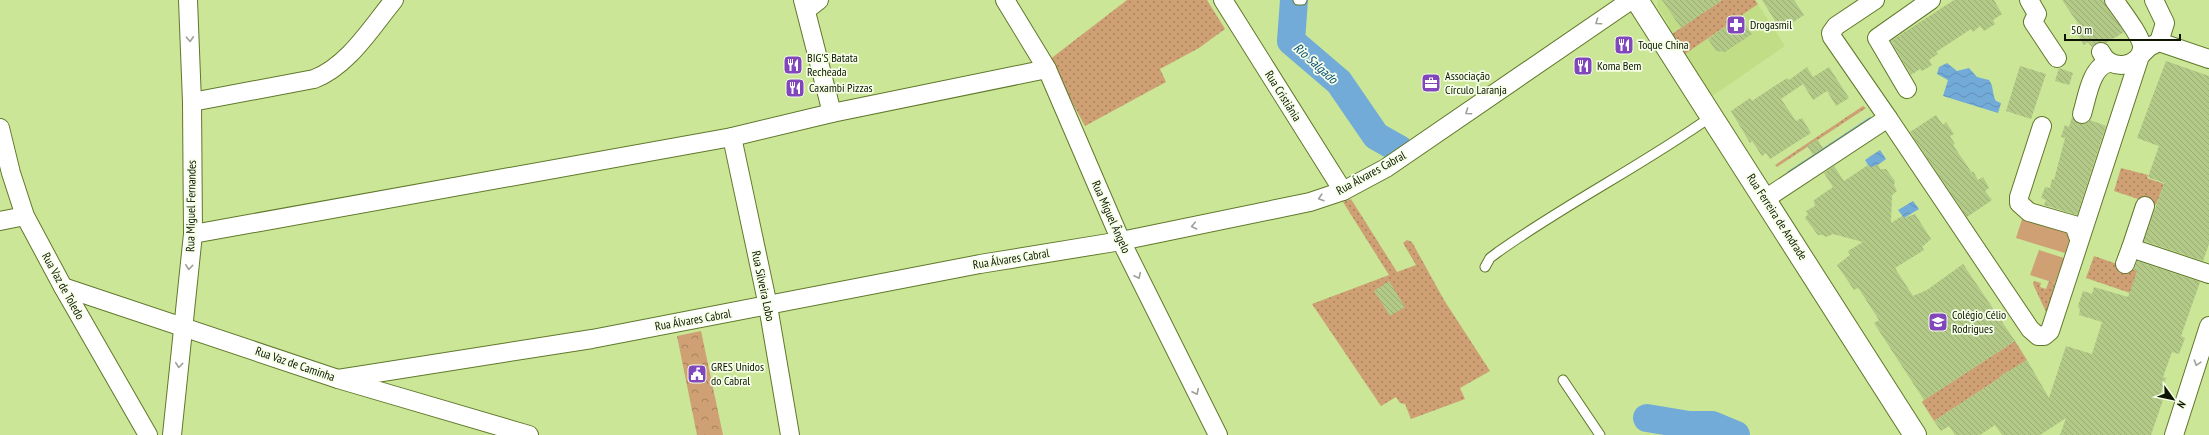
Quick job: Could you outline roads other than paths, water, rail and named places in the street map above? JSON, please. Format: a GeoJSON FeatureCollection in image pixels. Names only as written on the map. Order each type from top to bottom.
{"type":"FeatureCollection","features":[{"type":"Feature","properties":{"kind":"street","name":"Rua Miguel Fernandes"},"geometry":{"type":"LineString","coordinates":[[172,435],[193,234],[192,102],[188,0]]}},
{"type":"Feature","properties":{"kind":"street"},"geometry":{"type":"LineString","coordinates":[[192,102],[314,79],[325,75],[342,62],[394,0]]}},
{"type":"Feature","properties":{"kind":"street","name":"Rua Miguel Ângelo"},"geometry":{"type":"LineString","coordinates":[[1005,0],[1047,69],[1121,241],[1218,435]]}},
{"type":"Feature","properties":{"kind":"street","name":"Rua Cristiânia"},"geometry":{"type":"LineString","coordinates":[[1223,0],[1343,191]]}},
{"type":"Feature","properties":{"kind":"street","name":"Rua Álvares Cabral"},"geometry":{"type":"LineString","coordinates":[[338,379],[521,352],[768,306],[980,264],[1121,241],[1310,202],[1343,191],[1386,168],[1631,0]]}},
{"type":"Feature","properties":{"kind":"street","name":"Rua Ferreira de Andrade"},"geometry":{"type":"LineString","coordinates":[[1638,0],[1915,435]]}},
{"type":"Feature","properties":{"kind":"street"},"geometry":{"type":"LineString","coordinates":[[1875,0],[1836,26],[1831,33],[1844,55],[2030,329],[2038,336],[2044,336],[2050,331],[2136,62],[2149,46],[2158,42],[2209,59]]}},
{"type":"Feature","properties":{"kind":"street"},"geometry":{"type":"LineString","coordinates":[[1907,89],[1877,38],[1931,0]]}},
{"type":"Feature","properties":{"kind":"street"},"geometry":{"type":"LineString","coordinates":[[2029,0],[2037,14],[2034,22],[2057,58]]}},
{"type":"Feature","properties":{"kind":"street"},"geometry":{"type":"LineString","coordinates":[[2082,114],[2095,73],[2101,66],[2105,57],[2115,66],[2127,64],[2140,56],[2142,48],[2140,42],[2114,0]]}},
{"type":"Feature","properties":{"kind":"street"},"geometry":{"type":"LineString","coordinates":[[2154,0],[2166,23],[2158,42]]}},
{"type":"Feature","properties":{"kind":"street"},"geometry":{"type":"LineString","coordinates":[[810,3],[832,113]]}},
{"type":"Feature","properties":{"kind":"street"},"geometry":{"type":"LineString","coordinates":[[193,234],[732,137],[832,113],[1047,69]]}},
{"type":"Feature","properties":{"kind":"street"},"geometry":{"type":"LineString","coordinates":[[1765,199],[1888,118]]}},
{"type":"Feature","properties":{"kind":"street"},"geometry":{"type":"LineString","coordinates":[[2042,126],[2019,196],[2019,203],[2028,212],[2074,225],[2079,239]]}},
{"type":"Feature","properties":{"kind":"street","name":"Rua Vaz de Toledo"},"geometry":{"type":"LineString","coordinates":[[0,128],[11,173],[25,216],[148,435]]}},
{"type":"Feature","properties":{"kind":"street","name":"Rua Silveira Lobo"},"geometry":{"type":"LineString","coordinates":[[732,137],[768,306],[790,435]]}},
{"type":"Feature","properties":{"kind":"street"},"geometry":{"type":"LineString","coordinates":[[2145,206],[2128,256],[2209,274]]}},
{"type":"Feature","properties":{"kind":"street"},"geometry":{"type":"LineString","coordinates":[[0,220],[25,216]]}},
{"type":"Feature","properties":{"kind":"street","name":"Rua Vaz de Caminha"},"geometry":{"type":"LineString","coordinates":[[63,286],[338,379],[529,435]]}},
{"type":"Feature","properties":{"kind":"street"},"geometry":{"type":"LineString","coordinates":[[2174,435],[2209,326]]}},
{"type":"Feature","properties":{"kind":"lane"},"geometry":{"type":"LineString","coordinates":[[1485,267],[1490,258],[1552,214],[1688,134],[1712,116]]}},
{"type":"Feature","properties":{"kind":"lane"},"geometry":{"type":"LineString","coordinates":[[1562,380],[1600,435]]}},
{"type":"Feature","properties":{"kind":"water"},"geometry":{"type":"Polygon","coordinates":[[[1947,63],[1957,71],[1969,68],[1977,77],[1989,80],[1992,85],[1996,101],[2001,103],[1998,113],[1943,96],[1948,80],[1937,74],[1939,67],[1947,63]]]}},
{"type":"Feature","properties":{"kind":"water"},"geometry":{"type":"Polygon","coordinates":[[[1870,117],[1872,121],[1790,175],[1787,172],[1870,117]]]}},
{"type":"Feature","properties":{"kind":"water"},"geometry":{"type":"Polygon","coordinates":[[[1880,150],[1886,159],[1871,170],[1865,160],[1880,150]]]}},
{"type":"Feature","properties":{"kind":"water"},"geometry":{"type":"Polygon","coordinates":[[[1913,201],[1919,209],[1904,218],[1898,210],[1913,201]]]}},
{"type":"Feature","properties":{"kind":"waterway","name":"Rio Salgado"},"geometry":{"type":"LineString","coordinates":[[1294,0],[1291,41],[1339,82],[1376,136],[1399,149]]}},
{"type":"Feature","properties":{"kind":"waterway","name":"Rio Salgado"},"geometry":{"type":"LineString","coordinates":[[1647,418],[1689,425],[1712,425],[1736,435]]}},
{"type":"Feature","properties":{"kind":"place","name":"Drogasmil"},"geometry":{"type":"Point","coordinates":[1736,25]}},
{"type":"Feature","properties":{"kind":"place","name":"Toque China"},"geometry":{"type":"Point","coordinates":[1624,45]}},
{"type":"Feature","properties":{"kind":"place","name":"BIG'S Batata Recheada"},"geometry":{"type":"Point","coordinates":[793,65]}},
{"type":"Feature","properties":{"kind":"place","name":"Koma Bem"},"geometry":{"type":"Point","coordinates":[1583,66]}},
{"type":"Feature","properties":{"kind":"place","name":"Associação Círculo Laranja"},"geometry":{"type":"Point","coordinates":[1431,83]}},
{"type":"Feature","properties":{"kind":"place","name":"Caxambi Pizzas"},"geometry":{"type":"Point","coordinates":[795,88]}},
{"type":"Feature","properties":{"kind":"place","name":"Colégio Célio Rodrigues"},"geometry":{"type":"Point","coordinates":[1938,322]}},
{"type":"Feature","properties":{"kind":"place","name":"GRES Unidos do Cabral"},"geometry":{"type":"Point","coordinates":[697,374]}}]}
